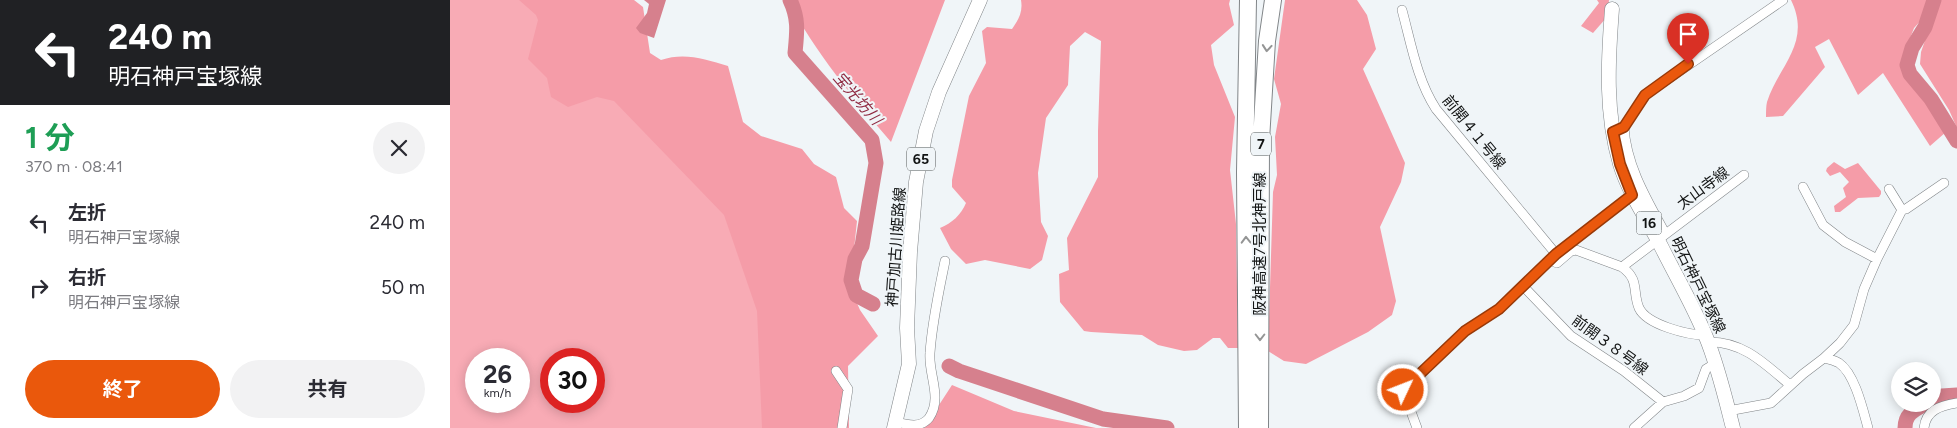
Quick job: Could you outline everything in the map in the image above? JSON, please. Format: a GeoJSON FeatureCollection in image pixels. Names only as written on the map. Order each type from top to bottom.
{"type":"FeatureCollection","features":[{"type":"Feature","properties":{"kind":"highway","name":"阪神高速7号北神戸線"},"geometry":{"type":"LineString","coordinates":[[1248,0],[1245,172],[1260,428]]}},
{"type":"Feature","properties":{"kind":"highway","name":"阪神高速7号北神戸線"},"geometry":{"type":"LineString","coordinates":[[1247,428],[1267,41],[1273,0]]}},
{"type":"Feature","properties":{"kind":"main road","name":"神戸加古川姫路線"},"geometry":{"type":"LineString","coordinates":[[892,426],[907,328],[910,252],[916,182],[926,131],[939,92],[980,0]]}},
{"type":"Feature","properties":{"kind":"main road","name":"明石神戸宝塚線"},"geometry":{"type":"LineString","coordinates":[[1612,9],[1608,67],[1609,112],[1618,130],[1620,164],[1632,195],[1661,236],[1706,338],[1716,363],[1733,428]]}},
{"type":"Feature","properties":{"kind":"street"},"geometry":{"type":"LineString","coordinates":[[1661,236],[1632,166],[1625,138],[1618,130],[1645,95],[1783,0]]}},
{"type":"Feature","properties":{"kind":"street","name":"前開４１号線"},"geometry":{"type":"LineString","coordinates":[[1402,10],[1427,95],[1553,257]]}},
{"type":"Feature","properties":{"kind":"street","name":"太山寺線"},"geometry":{"type":"LineString","coordinates":[[1622,267],[1744,174]]}},
{"type":"Feature","properties":{"kind":"street"},"geometry":{"type":"LineString","coordinates":[[1728,411],[1771,403],[1840,343],[1854,325],[1866,282],[1902,210],[1944,182]]}},
{"type":"Feature","properties":{"kind":"street"},"geometry":{"type":"LineString","coordinates":[[1803,187],[1823,225],[1845,242],[1877,259]]}},
{"type":"Feature","properties":{"kind":"street"},"geometry":{"type":"LineString","coordinates":[[1889,189],[1902,210]]}},
{"type":"Feature","properties":{"kind":"street"},"geometry":{"type":"LineString","coordinates":[[1417,428],[1403,390],[1465,331],[1499,309],[1553,257],[1632,195]]}},
{"type":"Feature","properties":{"kind":"street"},"geometry":{"type":"LineString","coordinates":[[1553,257],[1557,262],[1571,251],[1576,250],[1622,267],[1632,276],[1640,309],[1652,321],[1675,330],[1746,350],[1790,385]]}},
{"type":"Feature","properties":{"kind":"street"},"geometry":{"type":"LineString","coordinates":[[892,426],[920,424],[928,419],[932,411],[935,398],[929,354],[945,261]]}},
{"type":"Feature","properties":{"kind":"street","name":"前開３８号線"},"geometry":{"type":"LineString","coordinates":[[1524,286],[1571,336],[1624,370],[1663,402]]}},
{"type":"Feature","properties":{"kind":"street"},"geometry":{"type":"LineString","coordinates":[[1824,358],[1838,362],[1848,373],[1858,395],[1868,428]]}},
{"type":"Feature","properties":{"kind":"street"},"geometry":{"type":"LineString","coordinates":[[1634,428],[1663,402],[1684,396],[1699,388],[1706,369],[1716,363]]}},
{"type":"Feature","properties":{"kind":"street"},"geometry":{"type":"LineString","coordinates":[[836,372],[848,389],[842,428]]}},
{"type":"Feature","properties":{"kind":"street"},"geometry":{"type":"LineString","coordinates":[[1924,428],[1926,418],[1931,411],[1957,403]]}},
{"type":"Feature","properties":{"kind":"shaded area"},"geometry":{"type":"Polygon","coordinates":[[[450,0],[565,0],[755,203],[774,428],[450,428],[450,0]]]}},
{"type":"Feature","properties":{"kind":"shaded area"},"geometry":{"type":"Polygon","coordinates":[[[519,0],[634,0],[643,7],[650,53],[661,60],[686,57],[703,59],[728,66],[743,122],[761,136],[802,149],[814,164],[836,177],[844,208],[857,221],[850,287],[860,310],[878,336],[848,366],[849,428],[762,428],[757,311],[724,215],[614,101],[597,97],[568,107],[551,97],[547,78],[528,59],[538,20],[536,15],[519,0]]]}},
{"type":"Feature","properties":{"kind":"shaded area"},"geometry":{"type":"Polygon","coordinates":[[[644,0],[666,0],[654,38],[640,33],[636,28],[647,13],[649,4],[644,0]]]}},
{"type":"Feature","properties":{"kind":"shaded area"},"geometry":{"type":"Polygon","coordinates":[[[788,0],[945,0],[891,142],[822,56],[788,0]]]}},
{"type":"Feature","properties":{"kind":"shaded area"},"geometry":{"type":"Polygon","coordinates":[[[1021,0],[1230,0],[1229,4],[1234,25],[1211,45],[1214,65],[1235,117],[1230,170],[1236,224],[1238,348],[1228,348],[1220,338],[1213,338],[1197,350],[1184,351],[1158,345],[1142,335],[1084,331],[1060,302],[1059,274],[1069,270],[1067,238],[1098,177],[1101,41],[1085,32],[1070,46],[1068,85],[1046,118],[1038,173],[1041,222],[1048,236],[1042,260],[1030,269],[985,260],[966,264],[951,249],[940,228],[956,218],[966,203],[952,187],[952,180],[969,96],[986,63],[982,31],[987,27],[1012,29],[1020,15],[1021,0]]]}},
{"type":"Feature","properties":{"kind":"shaded area"},"geometry":{"type":"Polygon","coordinates":[[[1285,0],[1357,0],[1367,15],[1376,49],[1363,69],[1405,163],[1401,182],[1380,227],[1396,301],[1392,315],[1368,332],[1306,364],[1284,361],[1268,351],[1273,192],[1277,175],[1275,137],[1281,104],[1274,79],[1285,0]]]}},
{"type":"Feature","properties":{"kind":"shaded area"},"geometry":{"type":"Polygon","coordinates":[[[1597,0],[1609,0],[1607,17],[1593,33],[1581,26],[1599,3],[1597,0]]]}},
{"type":"Feature","properties":{"kind":"shaded area"},"geometry":{"type":"Polygon","coordinates":[[[1791,0],[1927,0],[1924,17],[1914,28],[1900,64],[1929,100],[1946,132],[1930,146],[1883,73],[1858,95],[1829,39],[1815,47],[1825,67],[1783,116],[1766,117],[1767,102],[1772,89],[1796,41],[1798,29],[1791,0]]]}},
{"type":"Feature","properties":{"kind":"shaded area"},"geometry":{"type":"Polygon","coordinates":[[[1939,0],[1957,0],[1957,128],[1949,110],[1920,64],[1921,52],[1939,0]]]}},
{"type":"Feature","properties":{"kind":"shaded area"},"geometry":{"type":"Polygon","coordinates":[[[1834,162],[1845,169],[1858,163],[1881,191],[1879,197],[1858,198],[1840,212],[1835,212],[1834,206],[1846,197],[1843,188],[1849,182],[1840,172],[1830,176],[1826,171],[1834,162]]]}},
{"type":"Feature","properties":{"kind":"shaded area"},"geometry":{"type":"Polygon","coordinates":[[[952,385],[1014,411],[1096,428],[924,428],[952,385]]]}},
{"type":"Feature","properties":{"kind":"waterway","name":"宝光坊川"},"geometry":{"type":"LineString","coordinates":[[790,0],[796,20],[795,53],[872,140],[876,163],[862,246],[855,259],[851,280],[856,295],[873,304]]}},
{"type":"Feature","properties":{"kind":"waterway"},"geometry":{"type":"LineString","coordinates":[[1934,0],[1925,27],[1912,48],[1907,65],[1910,74],[1931,99],[1957,141]]}},
{"type":"Feature","properties":{"kind":"waterway","name":"宝光坊川"},"geometry":{"type":"LineString","coordinates":[[949,366],[1103,419],[1167,428]]}},
{"type":"Feature","properties":{"kind":"waterway"},"geometry":{"type":"LineString","coordinates":[[1941,396],[1957,395]]}},
{"type":"Feature","properties":{"kind":"waterway"},"geometry":{"type":"LineString","coordinates":[[1905,428],[1908,416],[1913,412]]}},
{"type":"Feature","properties":{"kind":"route"},"geometry":{"type":"LineString","coordinates":[[1403,390],[1465,331],[1499,309],[1556,254],[1632,195],[1620,164],[1613,132],[1624,127],[1645,95],[1688,64]]}}]}
